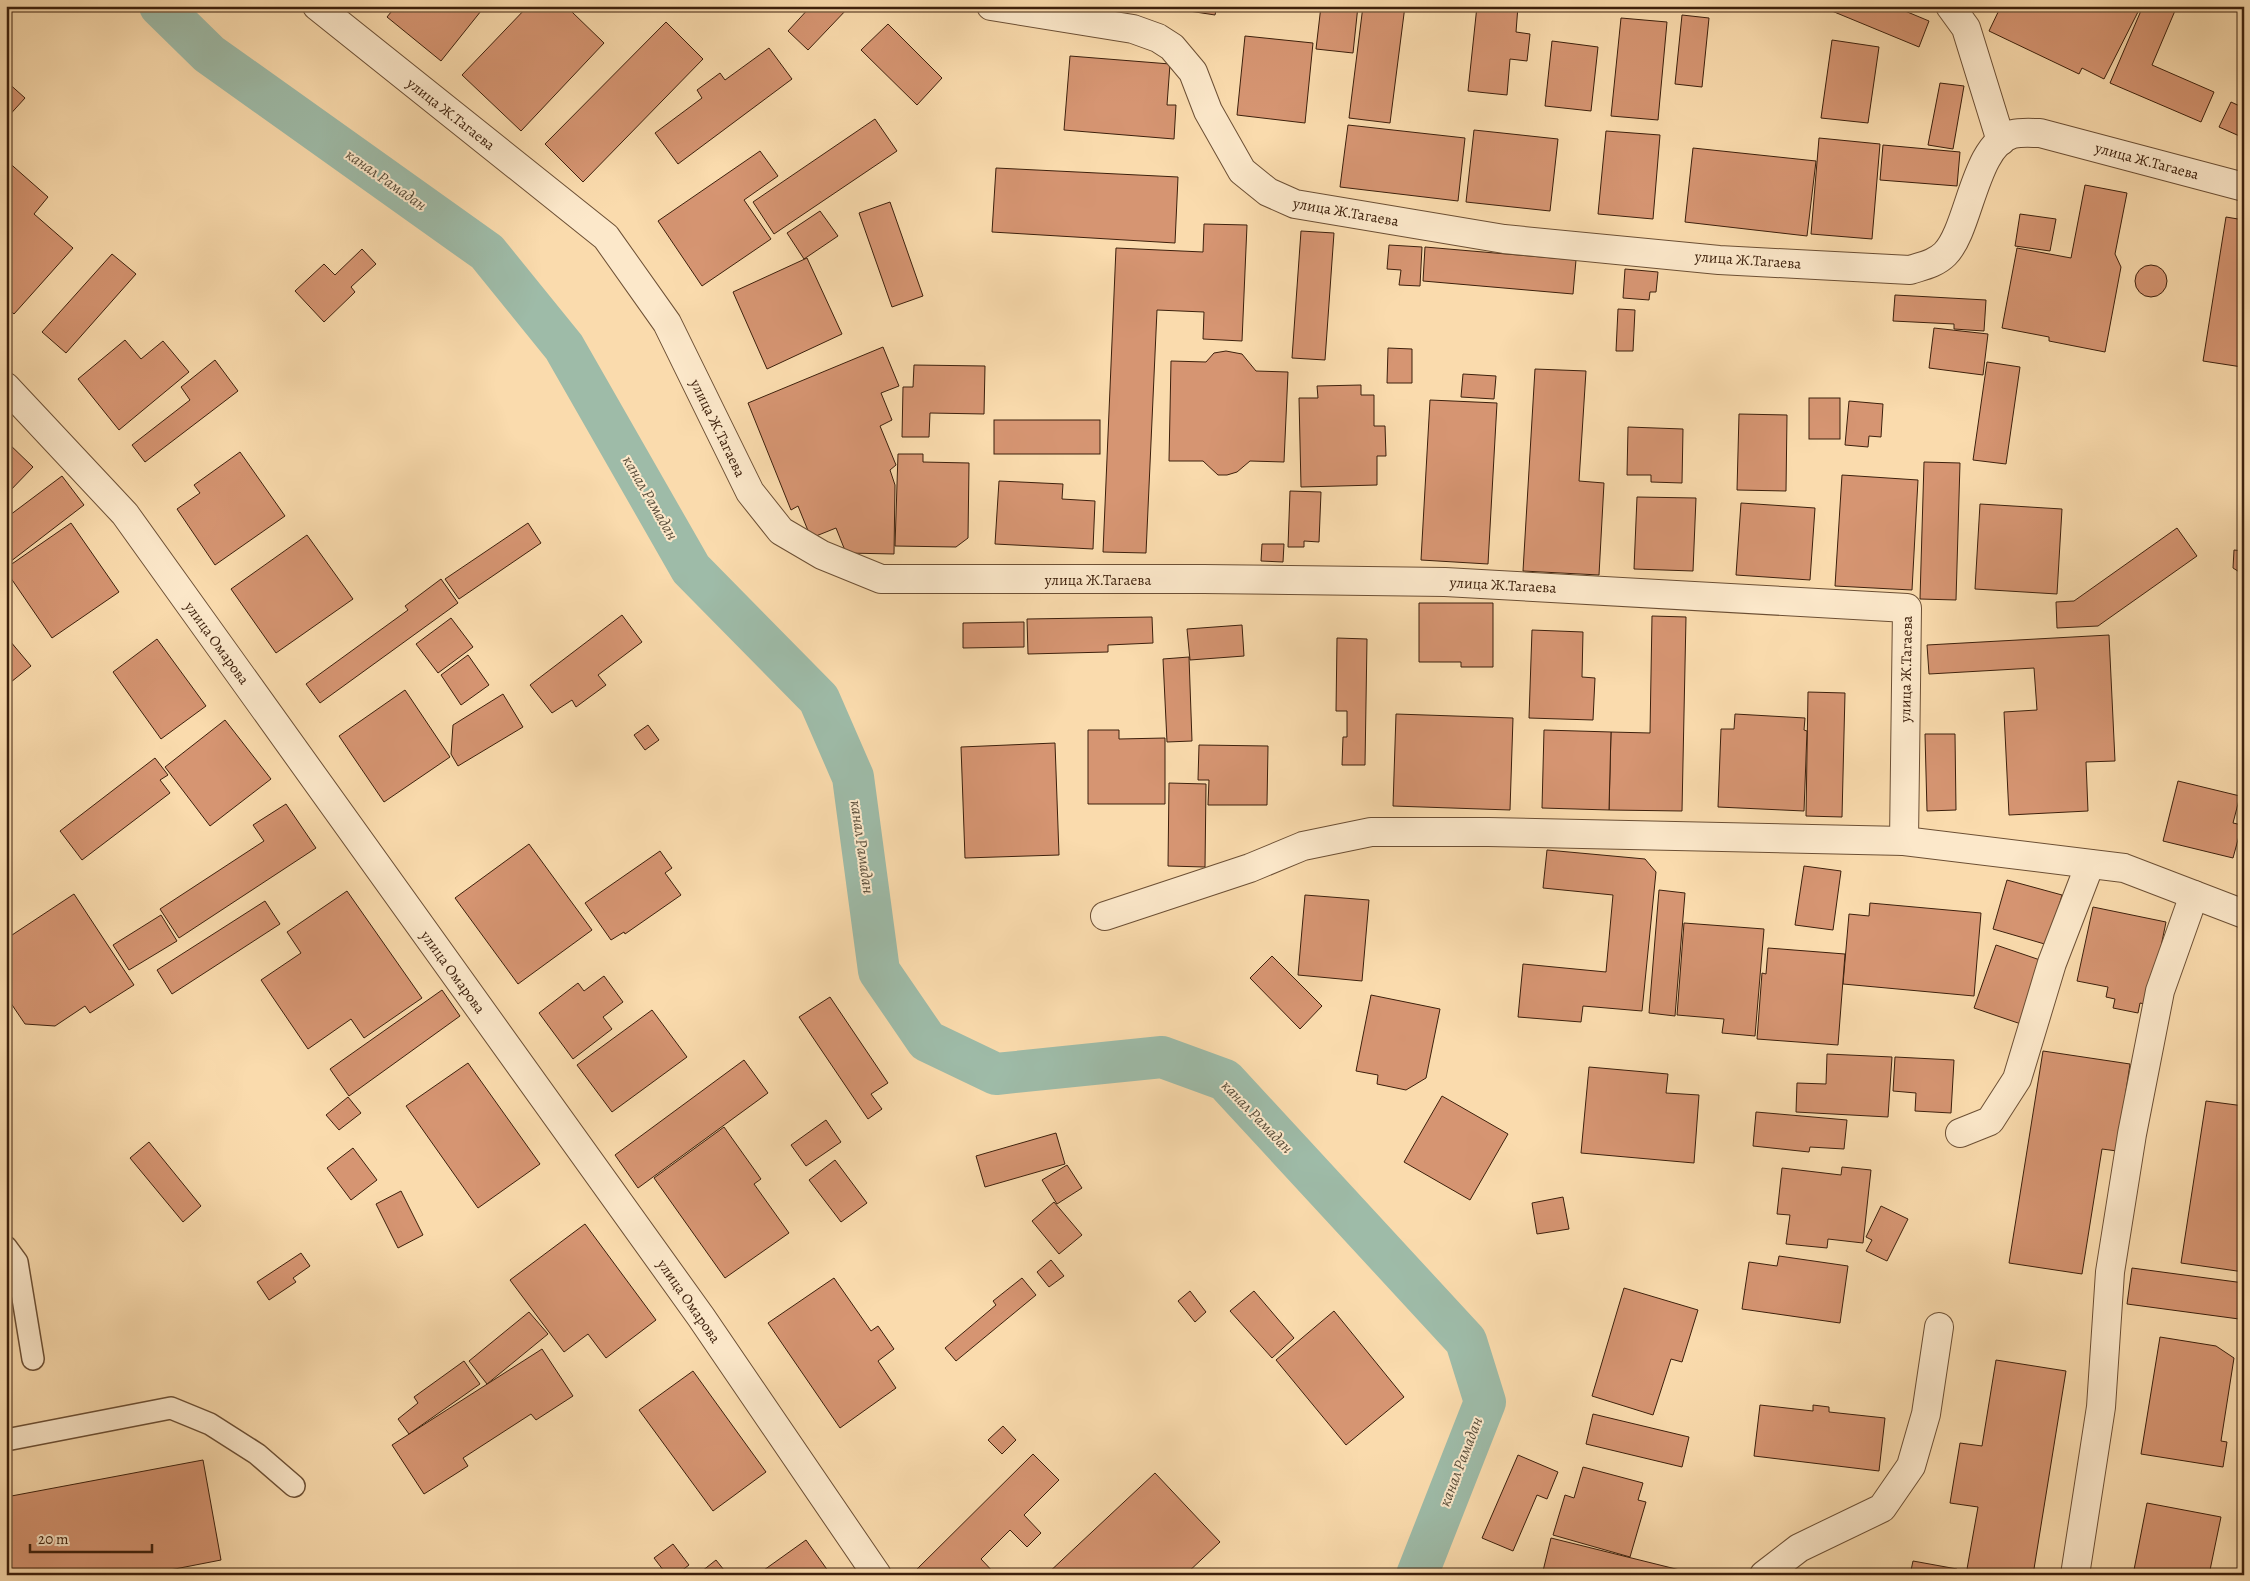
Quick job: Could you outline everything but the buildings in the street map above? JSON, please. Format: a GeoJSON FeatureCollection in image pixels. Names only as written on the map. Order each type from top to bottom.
{"type":"FeatureCollection","features":[{"type":"Feature","properties":{"kind":"street","name":"улица Ж.Тагаева"},"geometry":{"type":"LineString","coordinates":[[317,6],[606,237],[667,323],[750,492],[781,531],[822,555],[881,579],[1203,579],[1446,582],[1907,608],[1904,841]]}},
{"type":"Feature","properties":{"kind":"street","name":"улица Ж.Тагаева"},"geometry":{"type":"LineString","coordinates":[[990,6],[1133,29],[1158,38],[1172,47],[1193,72],[1208,111],[1242,171],[1268,192],[1295,204],[1504,239],[1719,260],[1910,270],[1933,263],[1952,244],[1976,181],[1992,151],[2001,141],[2013,134],[2040,133],[2244,187]]}},
{"type":"Feature","properties":{"kind":"street"},"geometry":{"type":"LineString","coordinates":[[1950,6],[1966,28],[2001,141]]}},
{"type":"Feature","properties":{"kind":"street","name":"улица Омарова"},"geometry":{"type":"LineString","coordinates":[[6,387],[125,514],[696,1309],[877,1575]]}},
{"type":"Feature","properties":{"kind":"street"},"geometry":{"type":"LineString","coordinates":[[1104,916],[1250,868],[1303,846],[1372,832],[1488,832],[1904,841],[2124,868],[2244,914]]}},
{"type":"Feature","properties":{"kind":"street"},"geometry":{"type":"LineString","coordinates":[[1960,1133],[1990,1121],[2017,1079],[2049,972],[2090,864]]}},
{"type":"Feature","properties":{"kind":"street"},"geometry":{"type":"LineString","coordinates":[[2074,1575],[2101,1407],[2110,1272],[2132,1134],[2160,991],[2194,895]]}},
{"type":"Feature","properties":{"kind":"street"},"geometry":{"type":"LineString","coordinates":[[1764,1575],[1800,1548],[1882,1508],[1887,1501],[1911,1466],[1926,1414],[1939,1327]]}},
{"type":"Feature","properties":{"kind":"lane"},"geometry":{"type":"LineString","coordinates":[[6,1248],[17,1262],[32,1359]]}},
{"type":"Feature","properties":{"kind":"lane"},"geometry":{"type":"LineString","coordinates":[[6,1440],[171,1408],[210,1424],[257,1454],[294,1486]]}},
{"type":"Feature","properties":{"kind":"waterway","name":"канал Рамадан"},"geometry":{"type":"LineString","coordinates":[[160,6],[209,54],[487,252],[564,347],[691,569],[819,699],[853,777],[879,971],[927,1041],[996,1074],[1162,1057],[1225,1080],[1466,1341],[1485,1402],[1417,1575]]}}]}
